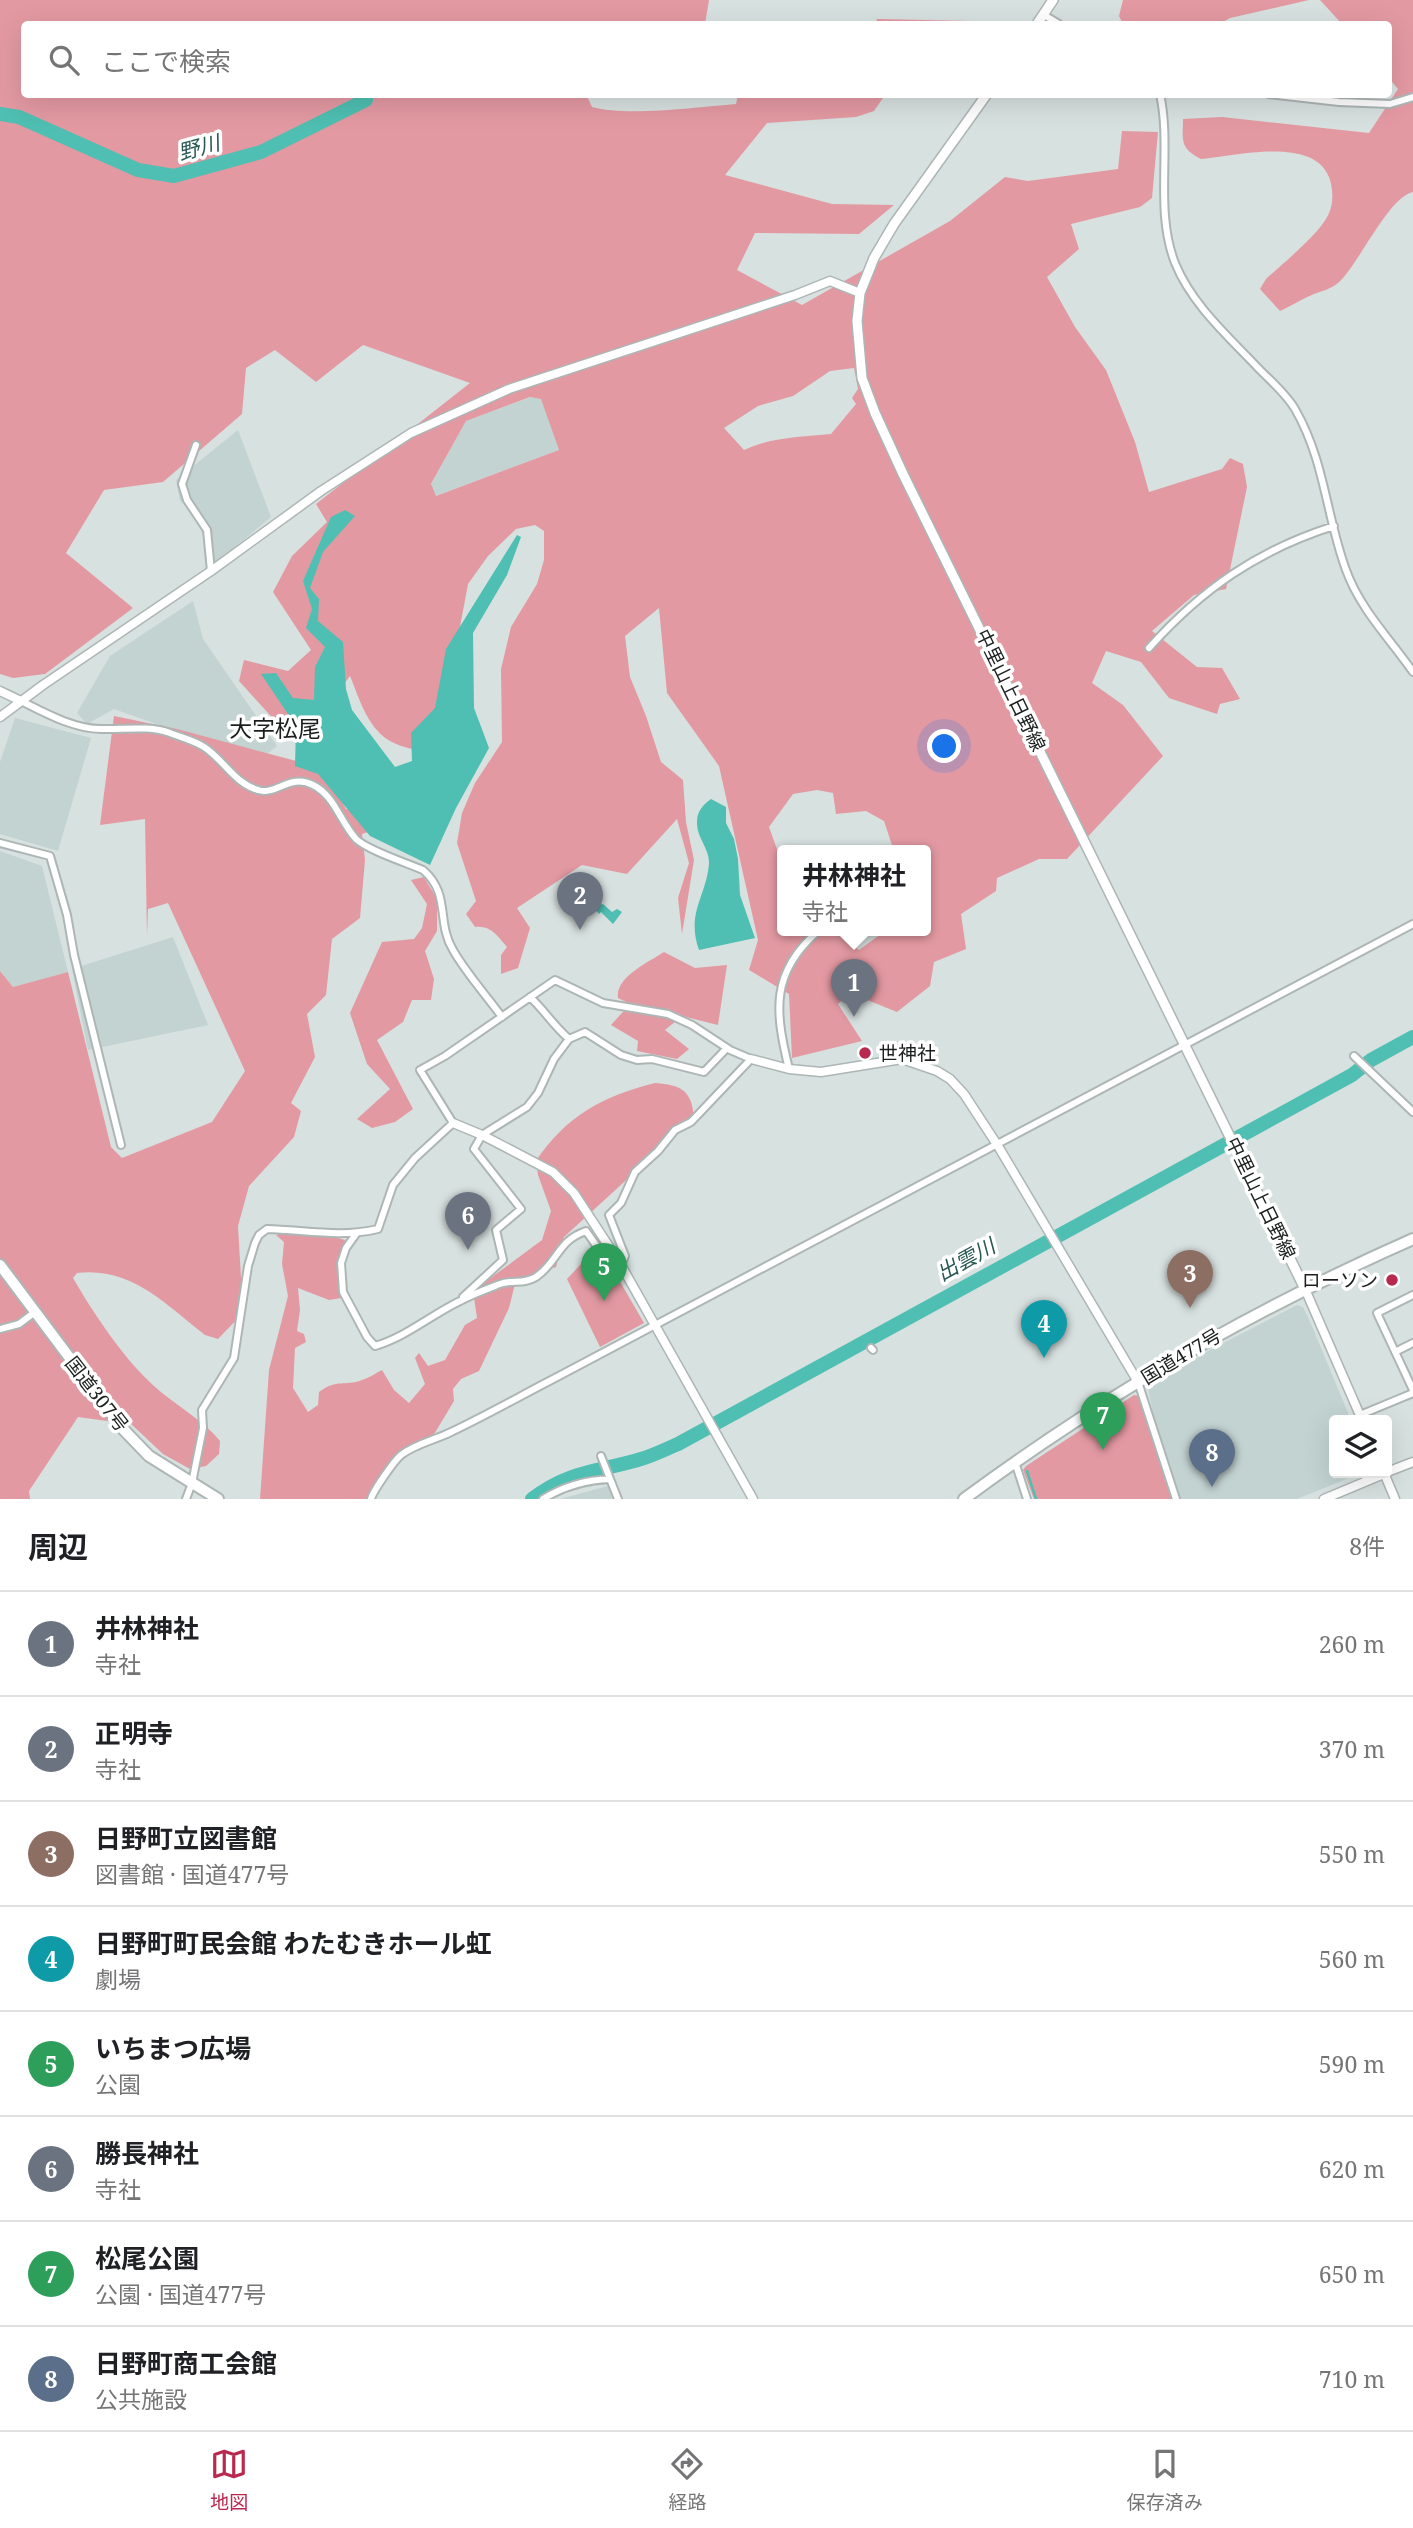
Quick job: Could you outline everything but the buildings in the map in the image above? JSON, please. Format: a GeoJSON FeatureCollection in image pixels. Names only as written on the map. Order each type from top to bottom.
{"type":"FeatureCollection","features":[{"type":"Feature","properties":{"kind":"highway","name":"国道477号"},"geometry":{"type":"LineString","coordinates":[[964,1499],[1015,1462],[1197,1345],[1306,1289],[1413,1239]]}},
{"type":"Feature","properties":{"kind":"highway","name":"国道307号"},"geometry":{"type":"LineString","coordinates":[[0,1265],[123,1429],[149,1456],[218,1499]]}},
{"type":"Feature","properties":{"kind":"main road"},"geometry":{"type":"LineString","coordinates":[[1039,21],[1053,0]]}},
{"type":"Feature","properties":{"kind":"main road","name":"中里山上日野線"},"geometry":{"type":"LineString","coordinates":[[984,98],[894,224],[874,258],[859,293],[857,321],[862,379],[875,413],[1306,1289]]}},
{"type":"Feature","properties":{"kind":"street"},"geometry":{"type":"LineString","coordinates":[[1044,15],[1054,21]]}},
{"type":"Feature","properties":{"kind":"street"},"geometry":{"type":"LineString","coordinates":[[1304,98],[1390,104],[1413,97]]}},
{"type":"Feature","properties":{"kind":"street"},"geometry":{"type":"LineString","coordinates":[[1161,98],[1165,125],[1166,219],[1175,263],[1193,296],[1216,325],[1293,406],[1308,432],[1319,461],[1346,570],[1357,594],[1413,672]]}},
{"type":"Feature","properties":{"kind":"street"},"geometry":{"type":"LineString","coordinates":[[0,717],[373,455],[411,433],[509,389],[795,295],[830,281],[859,293]]}},
{"type":"Feature","properties":{"kind":"street"},"geometry":{"type":"LineString","coordinates":[[196,445],[182,484],[187,500],[207,530],[211,571]]}},
{"type":"Feature","properties":{"kind":"street"},"geometry":{"type":"LineString","coordinates":[[1149,648],[1177,617],[1240,568],[1297,538],[1334,526]]}},
{"type":"Feature","properties":{"kind":"street"},"geometry":{"type":"LineString","coordinates":[[0,691],[50,716],[81,726],[98,730],[167,731],[204,747],[244,785],[256,790],[264,792],[300,780],[314,785],[325,794],[357,840],[423,870],[432,878],[441,894],[444,931],[453,952],[502,1017]]}},
{"type":"Feature","properties":{"kind":"street"},"geometry":{"type":"LineString","coordinates":[[0,843],[50,856],[67,915],[77,968],[121,1145]]}},
{"type":"Feature","properties":{"kind":"street"},"geometry":{"type":"LineString","coordinates":[[371,1499],[372,1493],[391,1465],[402,1455],[449,1433],[998,1146],[1413,924]]}},
{"type":"Feature","properties":{"kind":"street"},"geometry":{"type":"LineString","coordinates":[[789,1069],[783,1044],[780,986],[793,959],[814,936]]}},
{"type":"Feature","properties":{"kind":"street"},"geometry":{"type":"LineString","coordinates":[[753,1499],[621,1265],[586,1210],[553,1172],[482,1135],[453,1124],[420,1070],[445,1056],[555,980],[603,1003],[668,1014],[692,1025],[726,1048],[751,1059],[789,1069],[821,1072],[902,1059],[950,1079],[959,1087],[998,1146],[1138,1382],[1176,1499]]}},
{"type":"Feature","properties":{"kind":"street"},"geometry":{"type":"LineString","coordinates":[[530,998],[569,1039]]}},
{"type":"Feature","properties":{"kind":"street"},"geometry":{"type":"LineString","coordinates":[[459,1301],[503,1261],[496,1230],[521,1209],[474,1149],[482,1135],[527,1107],[538,1093],[554,1059],[569,1039],[585,1032],[621,1055],[637,1060],[652,1059],[704,1072],[726,1048]]}},
{"type":"Feature","properties":{"kind":"street"},"geometry":{"type":"LineString","coordinates":[[1354,1056],[1413,1112]]}},
{"type":"Feature","properties":{"kind":"street"},"geometry":{"type":"LineString","coordinates":[[621,1265],[625,1255],[610,1215],[621,1203],[635,1172],[658,1151],[675,1129],[691,1122],[751,1059]]}},
{"type":"Feature","properties":{"kind":"street"},"geometry":{"type":"LineString","coordinates":[[186,1499],[192,1483],[203,1428],[202,1410],[234,1358],[248,1266],[259,1235],[267,1229],[356,1234],[378,1230],[393,1185],[415,1158],[453,1124]]}},
{"type":"Feature","properties":{"kind":"street"},"geometry":{"type":"LineString","coordinates":[[356,1234],[346,1248],[341,1263],[343,1292],[367,1337],[375,1346],[398,1337],[459,1301],[505,1282],[525,1282],[533,1278],[547,1269],[572,1236],[586,1231],[610,1265],[621,1265]]}},
{"type":"Feature","properties":{"kind":"street"},"geometry":{"type":"LineString","coordinates":[[1306,1289],[1360,1415]]}},
{"type":"Feature","properties":{"kind":"street"},"geometry":{"type":"LineString","coordinates":[[1367,1415],[1413,1391],[1377,1313],[1413,1295]]}},
{"type":"Feature","properties":{"kind":"street"},"geometry":{"type":"LineString","coordinates":[[0,1329],[19,1324],[35,1312]]}},
{"type":"Feature","properties":{"kind":"street"},"geometry":{"type":"LineString","coordinates":[[1395,1352],[1413,1343]]}},
{"type":"Feature","properties":{"kind":"street"},"geometry":{"type":"LineString","coordinates":[[601,1456],[618,1499]]}},
{"type":"Feature","properties":{"kind":"street"},"geometry":{"type":"LineString","coordinates":[[1015,1462],[1027,1499]]}},
{"type":"Feature","properties":{"kind":"street"},"geometry":{"type":"LineString","coordinates":[[1392,1470],[1413,1462]]}},
{"type":"Feature","properties":{"kind":"street"},"geometry":{"type":"LineString","coordinates":[[543,1499],[568,1486],[610,1476]]}},
{"type":"Feature","properties":{"kind":"street"},"geometry":{"type":"LineString","coordinates":[[1324,1499],[1373,1478]]}},
{"type":"Feature","properties":{"kind":"street"},"geometry":{"type":"LineString","coordinates":[[1387,1478],[1395,1499]]}},
{"type":"Feature","properties":{"kind":"shaded area"},"geometry":{"type":"Polygon","coordinates":[[[0,0],[709,0],[706,21],[21,21],[21,98],[588,98],[592,107],[643,111],[736,104],[737,98],[883,98],[874,111],[856,117],[767,123],[725,175],[832,204],[894,205],[859,234],[755,233],[737,270],[802,305],[950,221],[1005,177],[1028,181],[1118,169],[1122,131],[1158,132],[1152,198],[1140,207],[1071,224],[1079,249],[1047,277],[1075,327],[1106,370],[1135,442],[1149,492],[1222,469],[1230,458],[1243,464],[1247,487],[1226,589],[1194,595],[1152,631],[1197,667],[1222,668],[1240,699],[1220,704],[1217,714],[1169,698],[1141,662],[1106,651],[1092,683],[1123,705],[1163,756],[1067,859],[1039,859],[997,878],[996,891],[961,914],[966,949],[934,962],[930,986],[897,1012],[850,993],[838,1004],[862,1041],[792,1058],[789,994],[749,970],[758,940],[719,766],[667,693],[659,608],[625,636],[630,677],[661,762],[683,780],[686,822],[694,860],[682,934],[678,898],[689,863],[677,819],[627,874],[582,865],[517,908],[530,928],[518,968],[501,974],[501,955],[507,947],[489,929],[475,927],[466,914],[476,901],[457,843],[462,813],[475,783],[502,742],[501,669],[511,627],[537,584],[544,560],[544,531],[535,525],[516,529],[488,556],[468,584],[448,691],[421,751],[394,743],[378,731],[361,705],[350,676],[297,745],[239,681],[244,660],[288,671],[311,650],[273,592],[292,556],[327,522],[316,504],[470,383],[363,345],[316,382],[275,350],[246,368],[242,414],[163,482],[104,490],[66,553],[133,608],[45,674],[13,678],[0,674],[0,0]],[[854,368],[830,371],[793,396],[758,406],[724,428],[744,450],[776,440],[831,434],[856,404],[852,398],[858,389],[854,368]],[[530,397],[466,421],[431,484],[436,496],[559,450],[541,399],[530,397]]]}},
{"type":"Feature","properties":{"kind":"shaded area"},"geometry":{"type":"Polygon","coordinates":[[[1123,0],[1309,0],[1225,21],[1122,21],[1119,16],[1123,0]]]}},
{"type":"Feature","properties":{"kind":"shaded area"},"geometry":{"type":"Polygon","coordinates":[[[1320,0],[1413,0],[1413,192],[1394,206],[1338,283],[1280,311],[1260,289],[1266,279],[1325,221],[1332,200],[1329,177],[1320,164],[1307,156],[1290,152],[1201,159],[1189,151],[1184,143],[1183,119],[1222,117],[1369,133],[1398,89],[1392,82],[1392,21],[1339,21],[1320,0]]]}},
{"type":"Feature","properties":{"kind":"shaded area"},"geometry":{"type":"Polygon","coordinates":[[[877,19],[970,21],[876,21],[877,19]]]}},
{"type":"Feature","properties":{"kind":"shaded area"},"geometry":{"type":"Polygon","coordinates":[[[531,397],[542,399],[559,450],[435,496],[431,485],[466,421],[531,397]]]}},
{"type":"Feature","properties":{"kind":"shaded area"},"geometry":{"type":"Polygon","coordinates":[[[238,430],[271,517],[207,570],[207,530],[193,508],[180,501],[176,480],[238,430]]]}},
{"type":"Feature","properties":{"kind":"shaded area"},"geometry":{"type":"Polygon","coordinates":[[[193,601],[203,639],[277,746],[231,783],[204,741],[114,709],[87,724],[77,713],[110,656],[193,601]]]}},
{"type":"Feature","properties":{"kind":"shaded area"},"geometry":{"type":"Polygon","coordinates":[[[114,716],[177,729],[326,769],[346,809],[376,812],[385,826],[362,834],[365,860],[360,918],[332,939],[326,995],[307,1014],[315,1057],[291,1103],[301,1111],[294,1137],[249,1186],[238,1226],[243,1313],[218,1339],[205,1335],[161,1300],[131,1282],[97,1273],[77,1273],[73,1278],[120,1349],[154,1386],[220,1441],[219,1454],[206,1466],[190,1469],[163,1454],[129,1422],[116,1418],[107,1421],[78,1417],[29,1491],[30,1499],[0,1499],[0,971],[13,987],[68,972],[111,1147],[122,1158],[212,1122],[245,1071],[168,903],[148,909],[147,936],[145,819],[100,825],[114,716]]]}},
{"type":"Feature","properties":{"kind":"shaded area"},"geometry":{"type":"Polygon","coordinates":[[[15,718],[91,738],[58,851],[0,834],[0,762],[15,718]]]}},
{"type":"Feature","properties":{"kind":"shaded area"},"geometry":{"type":"Polygon","coordinates":[[[0,851],[42,866],[68,972],[13,987],[0,971],[0,851]]]}},
{"type":"Feature","properties":{"kind":"shaded area"},"geometry":{"type":"Polygon","coordinates":[[[424,877],[437,899],[437,931],[425,951],[434,979],[431,1000],[412,1000],[403,1022],[377,1040],[413,1109],[395,1122],[372,1128],[357,1119],[390,1089],[367,1064],[350,1013],[382,942],[414,939],[422,928],[427,904],[411,880],[424,877]]]}},
{"type":"Feature","properties":{"kind":"shaded area"},"geometry":{"type":"Polygon","coordinates":[[[173,937],[208,1025],[88,1050],[72,969],[173,937]]]}},
{"type":"Feature","properties":{"kind":"shaded area"},"geometry":{"type":"Polygon","coordinates":[[[664,952],[695,968],[727,965],[718,1025],[682,1016],[665,1030],[689,1049],[677,1059],[637,1051],[638,1041],[611,1025],[630,1004],[618,998],[622,983],[634,971],[664,952]]]}},
{"type":"Feature","properties":{"kind":"shaded area"},"geometry":{"type":"Polygon","coordinates":[[[655,1083],[672,1085],[684,1091],[691,1101],[694,1118],[564,1237],[556,1267],[516,1280],[509,1308],[479,1371],[461,1379],[453,1389],[454,1401],[433,1436],[398,1452],[368,1495],[369,1499],[260,1499],[269,1370],[288,1296],[282,1264],[284,1242],[276,1235],[302,1232],[345,1240],[340,1262],[341,1298],[329,1300],[298,1288],[300,1310],[297,1331],[304,1334],[306,1342],[295,1348],[293,1388],[308,1412],[318,1405],[319,1392],[326,1388],[362,1380],[382,1370],[394,1390],[409,1403],[425,1384],[415,1358],[419,1353],[428,1366],[445,1360],[465,1325],[477,1318],[473,1291],[542,1240],[551,1211],[538,1175],[536,1161],[548,1145],[587,1110],[619,1094],[655,1083]]]}},
{"type":"Feature","properties":{"kind":"shaded area"},"geometry":{"type":"Polygon","coordinates":[[[593,1251],[612,1275],[615,1273],[644,1323],[600,1347],[567,1279],[593,1251]]]}},
{"type":"Feature","properties":{"kind":"shaded area"},"geometry":{"type":"Polygon","coordinates":[[[1297,1305],[1303,1307],[1349,1415],[1329,1415],[1329,1478],[1349,1478],[1297,1499],[1180,1499],[1155,1425],[1148,1388],[1208,1351],[1297,1305]]]}},
{"type":"Feature","properties":{"kind":"shaded area"},"geometry":{"type":"Polygon","coordinates":[[[1134,1395],[1139,1396],[1172,1499],[1034,1499],[1023,1470],[1026,1466],[1134,1395]]]}},
{"type":"Feature","properties":{"kind":"shaded area"},"geometry":{"type":"Polygon","coordinates":[[[608,1486],[612,1499],[560,1499],[608,1486]]]}},
{"type":"Feature","properties":{"kind":"water"},"geometry":{"type":"Polygon","coordinates":[[[345,510],[355,516],[323,552],[310,588],[319,599],[318,621],[343,642],[346,689],[352,710],[395,767],[412,761],[411,733],[435,708],[446,649],[517,535],[521,537],[507,575],[473,633],[474,708],[489,748],[456,808],[430,865],[370,836],[318,774],[295,766],[296,726],[261,674],[276,673],[293,698],[314,700],[315,667],[325,647],[306,628],[312,609],[303,581],[331,517],[345,510]]]}},
{"type":"Feature","properties":{"kind":"water"},"geometry":{"type":"Polygon","coordinates":[[[711,799],[726,807],[726,823],[734,839],[738,859],[740,895],[755,938],[699,950],[696,915],[709,859],[697,827],[697,818],[701,809],[711,799]]]}},
{"type":"Feature","properties":{"kind":"water"},"geometry":{"type":"Polygon","coordinates":[[[588,901],[595,906],[603,904],[612,912],[617,909],[622,912],[613,924],[601,912],[599,914],[588,901]]]}},
{"type":"Feature","properties":{"kind":"waterway","name":"野川"},"geometry":{"type":"LineString","coordinates":[[0,114],[19,117],[138,170],[174,176],[261,152],[366,100]]}},
{"type":"Feature","properties":{"kind":"waterway","name":"出雲川"},"geometry":{"type":"LineString","coordinates":[[532,1499],[572,1477],[641,1459],[678,1444],[1352,1075],[1371,1060],[1413,1037]]}},
{"type":"Feature","properties":{"kind":"waterway"},"geometry":{"type":"LineString","coordinates":[[1027,1471],[1036,1499]]}},
{"type":"Feature","properties":{"kind":"place","name":"正明寺"},"geometry":{"type":"Point","coordinates":[580,930]}},
{"type":"Feature","properties":{"kind":"place","name":"井林神社"},"geometry":{"type":"Point","coordinates":[854,1017]}},
{"type":"Feature","properties":{"kind":"place","name":"世神社"},"geometry":{"type":"Point","coordinates":[865,1053]}},
{"type":"Feature","properties":{"kind":"place","name":"勝長神社"},"geometry":{"type":"Point","coordinates":[468,1250]}},
{"type":"Feature","properties":{"kind":"place","name":"ローソン"},"geometry":{"type":"Point","coordinates":[1392,1280]}},
{"type":"Feature","properties":{"kind":"place","name":"いちまつ広場"},"geometry":{"type":"Point","coordinates":[604,1301]}},
{"type":"Feature","properties":{"kind":"place","name":"日野町立図書館"},"geometry":{"type":"Point","coordinates":[1190,1308]}},
{"type":"Feature","properties":{"kind":"place","name":"日野町町民会館 わたむきホール虹"},"geometry":{"type":"Point","coordinates":[1044,1358]}},
{"type":"Feature","properties":{"kind":"place","name":"松尾公園"},"geometry":{"type":"Point","coordinates":[1103,1450]}},
{"type":"Feature","properties":{"kind":"place","name":"日野町商工会館"},"geometry":{"type":"Point","coordinates":[1212,1487]}},
{"type":"Feature","properties":{"kind":"district","name":"大字松尾"},"geometry":{"type":"Point","coordinates":[275,729]}}]}
